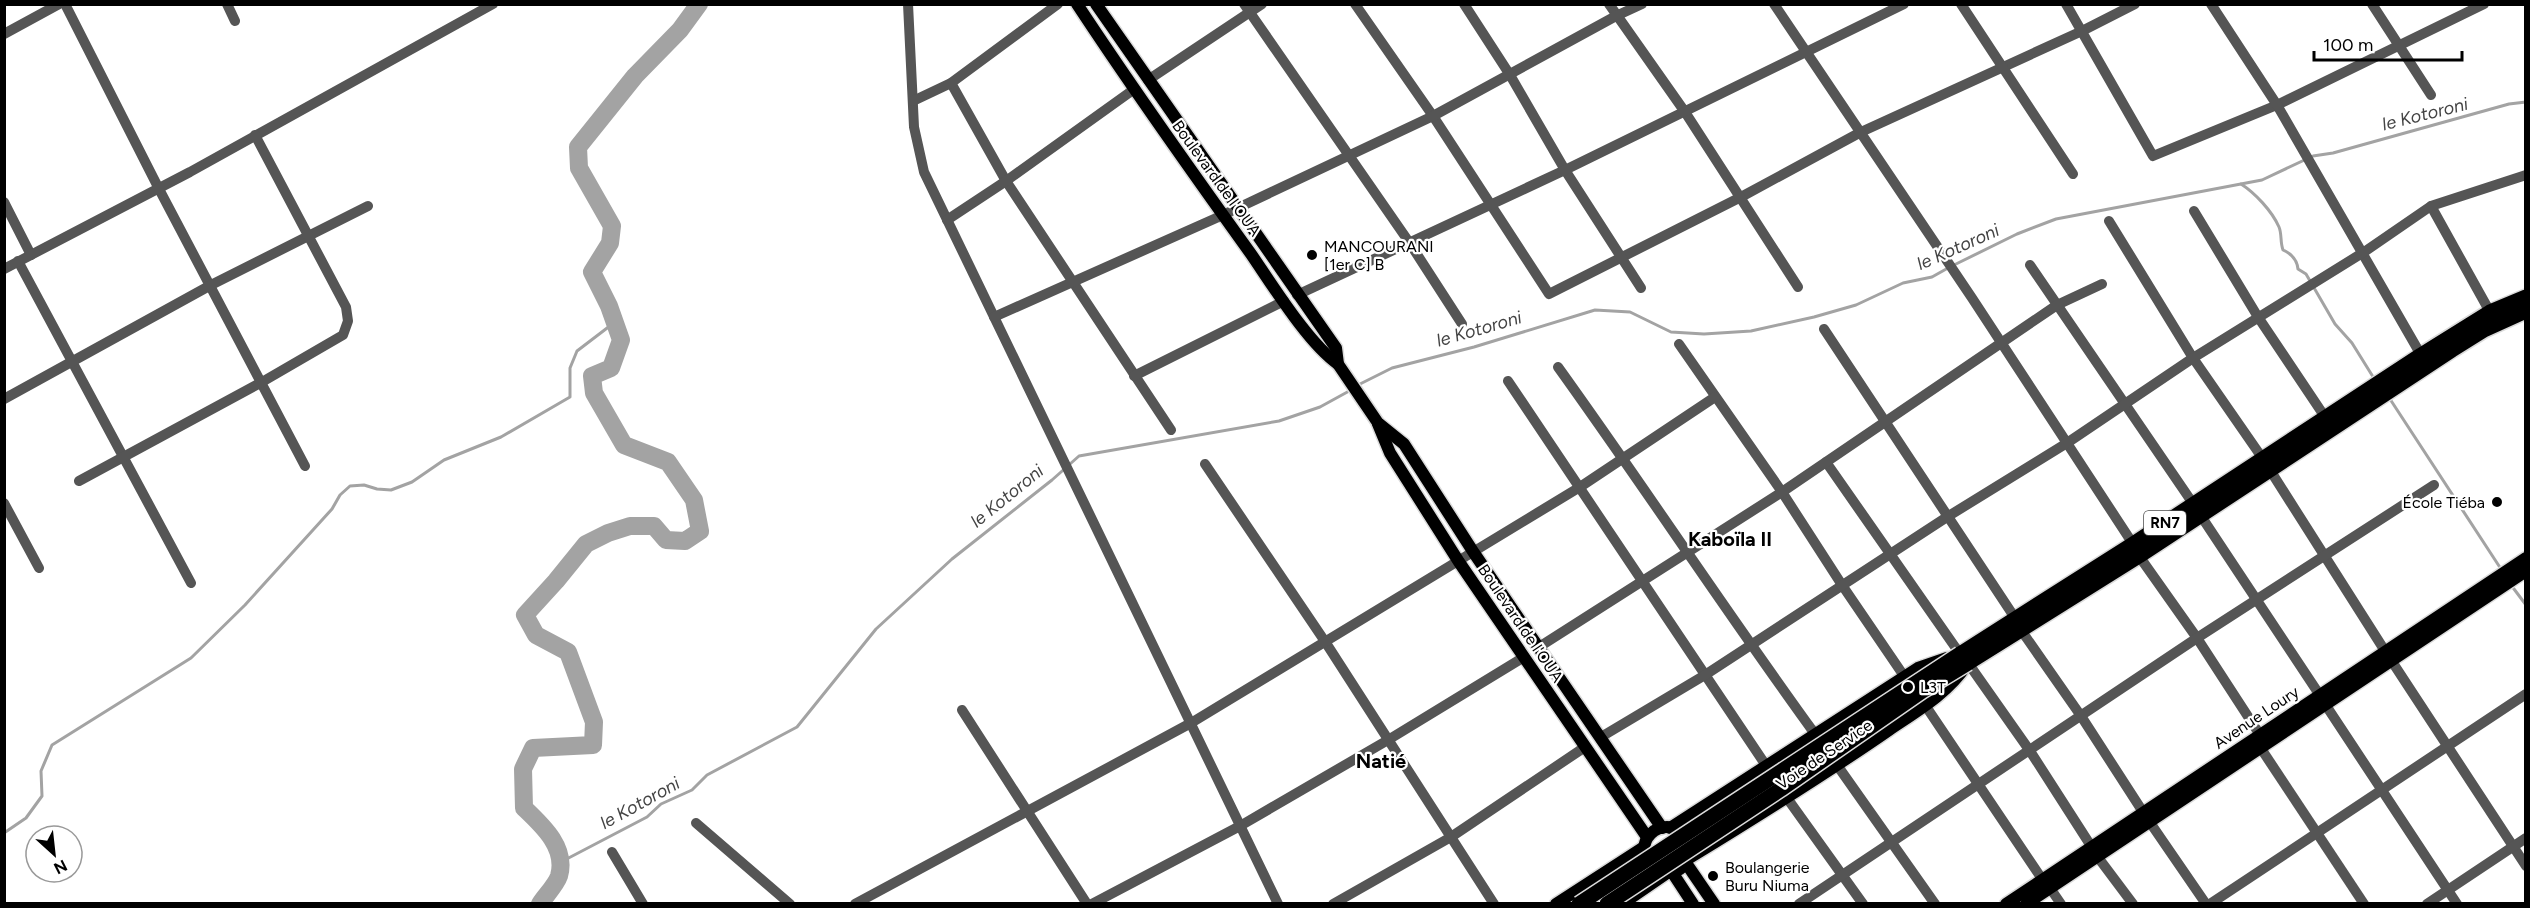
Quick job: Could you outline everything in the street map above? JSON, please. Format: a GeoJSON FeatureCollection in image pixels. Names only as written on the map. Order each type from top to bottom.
{"type":"FeatureCollection","features":[{"type":"Feature","properties":{"kind":"highway","name":"RN7"},"geometry":{"type":"LineString","coordinates":[[2393,381],[2421,355],[2490,312],[2526,297]]}},
{"type":"Feature","properties":{"kind":"highway","name":"RN7"},"geometry":{"type":"LineString","coordinates":[[1579,903],[2136,550],[2393,381],[2484,330],[2526,311]]}},
{"type":"Feature","properties":{"kind":"highway","name":"RN7"},"geometry":{"type":"LineString","coordinates":[[2266,465],[2325,417],[2372,395]]}},
{"type":"Feature","properties":{"kind":"highway","name":"RN7"},"geometry":{"type":"LineString","coordinates":[[1607,903],[1807,772],[1922,692],[1964,658]]}},
{"type":"Feature","properties":{"kind":"main road","name":"Boulevard de l'OUA"},"geometry":{"type":"LineString","coordinates":[[1077,4],[1133,90],[1284,301],[1325,355],[1338,364]]}},
{"type":"Feature","properties":{"kind":"main road"},"geometry":{"type":"LineString","coordinates":[[1096,4],[1336,348],[1338,364],[1378,423],[1404,444],[1474,553],[1666,828],[1677,830],[1687,841],[1689,848],[1687,861],[1714,903]]}},
{"type":"Feature","properties":{"kind":"main road","name":"Boulevard de l'OUA"},"geometry":{"type":"LineString","coordinates":[[1378,423],[1390,453],[1459,562],[1585,747],[1646,842]]}},
{"type":"Feature","properties":{"kind":"main road","name":"Avenue Loury"},"geometry":{"type":"LineString","coordinates":[[2006,903],[2046,883],[2146,817],[2506,578],[2526,558]]}},
{"type":"Feature","properties":{"kind":"main road","name":"Avenue Loury"},"geometry":{"type":"LineString","coordinates":[[2506,578],[2526,571]]}},
{"type":"Feature","properties":{"kind":"main road","name":"Voie de Service"},"geometry":{"type":"LineString","coordinates":[[1666,828],[1767,767],[1918,668],[1964,658]]}},
{"type":"Feature","properties":{"kind":"main road","name":"Voie de Service"},"geometry":{"type":"LineString","coordinates":[[1687,861],[1837,765],[1954,684],[1964,658]]}},
{"type":"Feature","properties":{"kind":"main road"},"geometry":{"type":"LineString","coordinates":[[1556,903],[1666,828]]}},
{"type":"Feature","properties":{"kind":"main road"},"geometry":{"type":"LineString","coordinates":[[1646,842],[1648,864],[1660,872],[1670,873],[1693,903]]}},
{"type":"Feature","properties":{"kind":"main road"},"geometry":{"type":"LineString","coordinates":[[1622,903],[1687,861]]}},
{"type":"Feature","properties":{"kind":"main road","name":"Avenue Loury"},"geometry":{"type":"LineString","coordinates":[[2026,903],[2046,883]]}},
{"type":"Feature","properties":{"kind":"street"},"geometry":{"type":"LineString","coordinates":[[4,34],[59,4]]}},
{"type":"Feature","properties":{"kind":"street"},"geometry":{"type":"LineString","coordinates":[[65,4],[159,189],[305,465]]}},
{"type":"Feature","properties":{"kind":"street"},"geometry":{"type":"LineString","coordinates":[[226,4],[235,21]]}},
{"type":"Feature","properties":{"kind":"street"},"geometry":{"type":"LineString","coordinates":[[4,269],[159,189],[493,4]]}},
{"type":"Feature","properties":{"kind":"street"},"geometry":{"type":"LineString","coordinates":[[908,4],[914,127],[924,172],[1278,903]]}},
{"type":"Feature","properties":{"kind":"street"},"geometry":{"type":"LineString","coordinates":[[913,101],[951,83],[1058,4]]}},
{"type":"Feature","properties":{"kind":"street"},"geometry":{"type":"LineString","coordinates":[[1148,80],[1246,9],[1262,4]]}},
{"type":"Feature","properties":{"kind":"street"},"geometry":{"type":"LineString","coordinates":[[1355,4],[1433,116],[1549,294],[1741,197],[1861,132],[2003,68],[2135,4]]}},
{"type":"Feature","properties":{"kind":"street"},"geometry":{"type":"LineString","coordinates":[[1464,4],[1510,75],[1565,170],[1641,288]]}},
{"type":"Feature","properties":{"kind":"street"},"geometry":{"type":"LineString","coordinates":[[1609,4],[1685,112],[1798,287]]}},
{"type":"Feature","properties":{"kind":"street"},"geometry":{"type":"LineString","coordinates":[[994,317],[1223,215],[1433,116],[1642,4]]}},
{"type":"Feature","properties":{"kind":"street"},"geometry":{"type":"LineString","coordinates":[[1774,4],[1972,298],[2136,550],[2197,638],[2364,903]]}},
{"type":"Feature","properties":{"kind":"street"},"geometry":{"type":"LineString","coordinates":[[1297,295],[1807,54],[1904,4]]}},
{"type":"Feature","properties":{"kind":"street"},"geometry":{"type":"LineString","coordinates":[[1961,4],[2073,174]]}},
{"type":"Feature","properties":{"kind":"street"},"geometry":{"type":"LineString","coordinates":[[2066,4],[2153,156],[2277,105],[2484,4]]}},
{"type":"Feature","properties":{"kind":"street"},"geometry":{"type":"LineString","coordinates":[[2211,4],[2277,105],[2364,252],[2421,355]]}},
{"type":"Feature","properties":{"kind":"street"},"geometry":{"type":"LineString","coordinates":[[2372,4],[2431,95]]}},
{"type":"Feature","properties":{"kind":"street"},"geometry":{"type":"LineString","coordinates":[[1246,9],[1409,242],[1462,324]]}},
{"type":"Feature","properties":{"kind":"street"},"geometry":{"type":"LineString","coordinates":[[951,83],[1006,181],[1171,430]]}},
{"type":"Feature","properties":{"kind":"street"},"geometry":{"type":"LineString","coordinates":[[946,220],[1006,181],[1133,90]]}},
{"type":"Feature","properties":{"kind":"street"},"geometry":{"type":"LineString","coordinates":[[78,481],[262,382],[343,335],[348,321],[346,307],[255,135]]}},
{"type":"Feature","properties":{"kind":"street"},"geometry":{"type":"LineString","coordinates":[[1601,737],[1705,675],[1947,517],[2067,443],[2124,402],[2364,252],[2431,206],[2526,175]]}},
{"type":"Feature","properties":{"kind":"street"},"geometry":{"type":"LineString","coordinates":[[4,202],[31,255]]}},
{"type":"Feature","properties":{"kind":"street"},"geometry":{"type":"LineString","coordinates":[[4,399],[211,285],[368,206]]}},
{"type":"Feature","properties":{"kind":"street"},"geometry":{"type":"LineString","coordinates":[[2431,206],[2490,312]]}},
{"type":"Feature","properties":{"kind":"street"},"geometry":{"type":"LineString","coordinates":[[2194,211],[2258,317],[2325,417]]}},
{"type":"Feature","properties":{"kind":"street"},"geometry":{"type":"LineString","coordinates":[[2109,221],[2193,358],[2266,465],[2526,866]]}},
{"type":"Feature","properties":{"kind":"street"},"geometry":{"type":"LineString","coordinates":[[18,261],[191,583]]}},
{"type":"Feature","properties":{"kind":"street"},"geometry":{"type":"LineString","coordinates":[[2030,265],[2198,510],[2457,903]]}},
{"type":"Feature","properties":{"kind":"street"},"geometry":{"type":"LineString","coordinates":[[1539,647],[1688,554],[1885,424],[2057,304],[2102,284]]}},
{"type":"Feature","properties":{"kind":"street"},"geometry":{"type":"LineString","coordinates":[[1134,376],[1284,301]]}},
{"type":"Feature","properties":{"kind":"street"},"geometry":{"type":"LineString","coordinates":[[1824,329],[2146,817],[2208,903],[2318,833],[2526,694]]}},
{"type":"Feature","properties":{"kind":"street"},"geometry":{"type":"LineString","coordinates":[[1679,344],[1782,492],[1904,676]]}},
{"type":"Feature","properties":{"kind":"street"},"geometry":{"type":"LineString","coordinates":[[1558,367],[1624,459],[1750,645],[1815,734]]}},
{"type":"Feature","properties":{"kind":"street"},"geometry":{"type":"LineString","coordinates":[[1508,381],[1767,767]]}},
{"type":"Feature","properties":{"kind":"street"},"geometry":{"type":"LineString","coordinates":[[855,903],[1191,723],[1474,553],[1624,459],[1715,397]]}},
{"type":"Feature","properties":{"kind":"street"},"geometry":{"type":"LineString","coordinates":[[1826,462],[2031,751],[2094,851],[2133,903]]}},
{"type":"Feature","properties":{"kind":"street"},"geometry":{"type":"LineString","coordinates":[[1205,464],[1326,643],[1494,903]]}},
{"type":"Feature","properties":{"kind":"street"},"geometry":{"type":"LineString","coordinates":[[1799,903],[1891,840],[2031,751],[2197,638],[2434,485]]}},
{"type":"Feature","properties":{"kind":"street"},"geometry":{"type":"LineString","coordinates":[[4,503],[39,568]]}},
{"type":"Feature","properties":{"kind":"street"},"geometry":{"type":"LineString","coordinates":[[1092,903],[1240,826],[1524,657]]}},
{"type":"Feature","properties":{"kind":"street"},"geometry":{"type":"LineString","coordinates":[[1925,705],[2061,903]]}},
{"type":"Feature","properties":{"kind":"street"},"geometry":{"type":"LineString","coordinates":[[962,710],[1087,903]]}},
{"type":"Feature","properties":{"kind":"street"},"geometry":{"type":"LineString","coordinates":[[1333,903],[1451,837],[1585,747]]}},
{"type":"Feature","properties":{"kind":"street"},"geometry":{"type":"LineString","coordinates":[[1837,765],[1935,903]]}},
{"type":"Feature","properties":{"kind":"street"},"geometry":{"type":"LineString","coordinates":[[1787,798],[1863,903]]}},
{"type":"Feature","properties":{"kind":"street"},"geometry":{"type":"LineString","coordinates":[[696,823],[790,903]]}},
{"type":"Feature","properties":{"kind":"street"},"geometry":{"type":"LineString","coordinates":[[2427,903],[2526,838]]}},
{"type":"Feature","properties":{"kind":"street"},"geometry":{"type":"LineString","coordinates":[[612,852],[643,903]]}},
{"type":"Feature","properties":{"kind":"waterway"},"geometry":{"type":"LineString","coordinates":[[540,904],[559,876],[560,856],[552,838],[524,808],[523,769],[533,748],[593,745],[594,722],[568,652],[536,635],[525,615],[586,544],[608,533],[630,526],[654,526],[666,540],[685,541],[700,531],[694,500],[668,462],[624,445],[594,393],[592,376],[611,368],[621,340],[609,306],[592,272],[610,243],[612,226],[579,168],[578,147],[635,76],[680,30],[699,4]]}},
{"type":"Feature","properties":{"kind":"waterway","name":"le Kotoroni"},"geometry":{"type":"LineString","coordinates":[[1954,265],[2017,234],[2056,219],[2262,180],[2313,156],[2333,153],[2509,104],[2526,102]]}},
{"type":"Feature","properties":{"kind":"waterway"},"geometry":{"type":"LineString","coordinates":[[2241,184],[2268,209],[2280,230],[2283,250],[2291,255],[2298,269],[2306,274],[2335,324],[2352,343],[2375,380]]}},
{"type":"Feature","properties":{"kind":"waterway","name":"le Kotoroni"},"geometry":{"type":"LineString","coordinates":[[1356,386],[1392,368],[1474,347],[1595,310],[1630,312],[1671,332],[1704,334],[1751,331],[1856,305],[1903,283],[1932,277],[1948,268]]}},
{"type":"Feature","properties":{"kind":"waterway"},"geometry":{"type":"LineString","coordinates":[[4,833],[26,818],[42,796],[41,771],[52,745],[191,658],[245,605],[350,486],[364,485],[391,490],[412,482],[444,460],[501,437],[570,397],[570,368],[577,351],[615,322]]}},
{"type":"Feature","properties":{"kind":"waterway","name":"le Kotoroni"},"geometry":{"type":"LineString","coordinates":[[559,863],[647,817],[661,804],[692,790],[707,775],[797,727],[876,629],[952,559],[1079,456],[1279,421],[1320,407],[1351,390]]}},
{"type":"Feature","properties":{"kind":"waterway"},"geometry":{"type":"LineString","coordinates":[[2388,396],[2501,569]]}},
{"type":"Feature","properties":{"kind":"waterway"},"geometry":{"type":"LineString","coordinates":[[2511,585],[2526,605]]}},
{"type":"Feature","properties":{"kind":"place","name":"MANCOURANI [1er C] B"},"geometry":{"type":"Point","coordinates":[1312,255]}},
{"type":"Feature","properties":{"kind":"place","name":"École Tiéba"},"geometry":{"type":"Point","coordinates":[2497,502]}},
{"type":"Feature","properties":{"kind":"place","name":"L3T"},"geometry":{"type":"Point","coordinates":[1908,687]}},
{"type":"Feature","properties":{"kind":"place","name":"Boulangerie Buru Niuma"},"geometry":{"type":"Point","coordinates":[1713,876]}},
{"type":"Feature","properties":{"kind":"district","name":"Kaboïla II"},"geometry":{"type":"Point","coordinates":[1730,539]}},
{"type":"Feature","properties":{"kind":"district","name":"Natié"},"geometry":{"type":"Point","coordinates":[1381,761]}}]}
